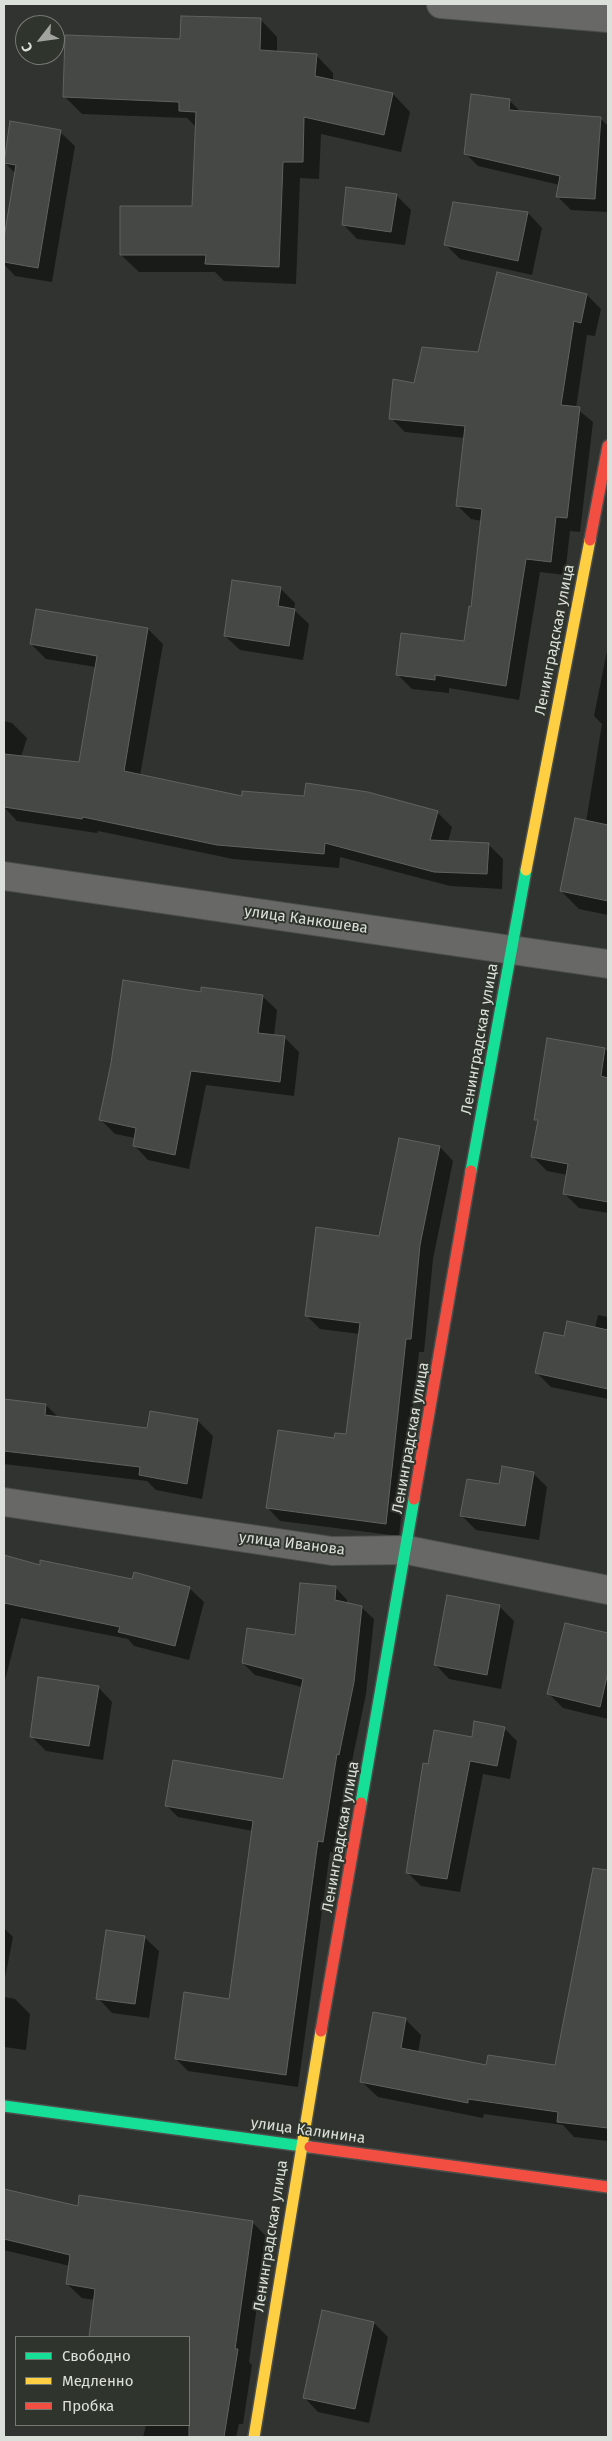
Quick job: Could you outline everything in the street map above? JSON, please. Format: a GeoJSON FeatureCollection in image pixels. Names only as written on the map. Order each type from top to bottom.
{"type":"FeatureCollection","features":[{"type":"Feature","properties":{"kind":"street"},"geometry":{"type":"LineString","coordinates":[[441,4],[608,18]]}},
{"type":"Feature","properties":{"kind":"street","name":"Ленинградская улица"},"geometry":{"type":"LineString","coordinates":[[254,2437],[301,2144],[407,1550],[510,950],[608,446]]}},
{"type":"Feature","properties":{"kind":"street","name":"улица Канкошева"},"geometry":{"type":"LineString","coordinates":[[4,876],[608,964]]}},
{"type":"Feature","properties":{"kind":"street","name":"улица Иванова"},"geometry":{"type":"LineString","coordinates":[[4,1502],[332,1551],[407,1550],[608,1590]]}},
{"type":"Feature","properties":{"kind":"street","name":"улица Калинина"},"geometry":{"type":"LineString","coordinates":[[4,2106],[301,2144],[608,2187]]}},
{"type":"Feature","properties":{"kind":"building"},"geometry":{"type":"Polygon","coordinates":[[[181,16],[261,18],[260,50],[317,54],[315,76],[393,93],[384,135],[304,117],[303,162],[283,162],[279,267],[205,264],[206,255],[120,255],[120,206],[192,206],[196,112],[179,111],[179,102],[63,97],[65,35],[180,39],[181,16]]]}},
{"type":"Feature","properties":{"kind":"building"},"geometry":{"type":"Polygon","coordinates":[[[471,94],[510,99],[509,110],[601,117],[595,199],[556,197],[560,176],[464,154],[471,94]]]}},
{"type":"Feature","properties":{"kind":"building"},"geometry":{"type":"Polygon","coordinates":[[[10,121],[61,130],[38,268],[4,262],[4,238],[16,165],[4,163],[10,121]]]}},
{"type":"Feature","properties":{"kind":"building"},"geometry":{"type":"Polygon","coordinates":[[[346,187],[397,194],[391,232],[342,225],[346,187]]]}},
{"type":"Feature","properties":{"kind":"building"},"geometry":{"type":"Polygon","coordinates":[[[453,202],[528,212],[518,261],[444,245],[453,202]]]}},
{"type":"Feature","properties":{"kind":"building"},"geometry":{"type":"Polygon","coordinates":[[[497,272],[587,294],[581,323],[574,321],[561,405],[580,407],[567,518],[556,517],[551,562],[526,559],[506,686],[435,675],[435,680],[396,675],[401,633],[464,641],[469,606],[471,607],[482,509],[456,506],[465,426],[389,419],[393,379],[414,383],[422,347],[478,352],[497,272]]]}},
{"type":"Feature","properties":{"kind":"building"},"geometry":{"type":"Polygon","coordinates":[[[232,580],[281,587],[278,606],[295,609],[289,646],[224,636],[232,580]]]}},
{"type":"Feature","properties":{"kind":"building"},"geometry":{"type":"Polygon","coordinates":[[[36,609],[148,628],[124,771],[242,796],[242,791],[304,796],[306,783],[368,792],[438,811],[430,840],[489,843],[487,874],[434,872],[325,843],[324,854],[217,845],[83,817],[82,819],[4,807],[4,754],[79,762],[97,656],[30,644],[36,609]]]}},
{"type":"Feature","properties":{"kind":"building"},"geometry":{"type":"Polygon","coordinates":[[[575,818],[608,825],[608,901],[560,891],[575,818]]]}},
{"type":"Feature","properties":{"kind":"building"},"geometry":{"type":"Polygon","coordinates":[[[123,980],[201,992],[201,987],[263,995],[258,1033],[285,1036],[280,1082],[191,1071],[175,1155],[133,1146],[136,1128],[99,1120],[111,1063],[123,980]]]}},
{"type":"Feature","properties":{"kind":"building"},"geometry":{"type":"Polygon","coordinates":[[[547,1038],[605,1048],[601,1076],[608,1078],[608,1202],[563,1194],[568,1164],[531,1157],[538,1120],[534,1120],[547,1038]]]}},
{"type":"Feature","properties":{"kind":"building"},"geometry":{"type":"Polygon","coordinates":[[[399,1138],[440,1146],[420,1245],[411,1339],[406,1339],[386,1524],[266,1508],[278,1430],[334,1438],[335,1433],[346,1434],[360,1323],[305,1316],[316,1227],[379,1236],[399,1138]]]}},
{"type":"Feature","properties":{"kind":"building"},"geometry":{"type":"Polygon","coordinates":[[[567,1321],[608,1330],[608,1389],[535,1373],[544,1332],[564,1336],[567,1321]]]}},
{"type":"Feature","properties":{"kind":"building"},"geometry":{"type":"Polygon","coordinates":[[[4,1399],[46,1404],[45,1415],[147,1428],[150,1411],[198,1419],[187,1484],[139,1475],[140,1467],[4,1451],[4,1399]]]}},
{"type":"Feature","properties":{"kind":"building"},"geometry":{"type":"Polygon","coordinates":[[[502,1466],[534,1472],[525,1526],[460,1516],[467,1479],[499,1484],[502,1466]]]}},
{"type":"Feature","properties":{"kind":"building"},"geometry":{"type":"Polygon","coordinates":[[[4,1555],[40,1565],[40,1560],[132,1579],[134,1572],[190,1587],[175,1646],[118,1632],[120,1627],[4,1603],[4,1555]]]}},
{"type":"Feature","properties":{"kind":"building"},"geometry":{"type":"Polygon","coordinates":[[[300,1583],[336,1586],[335,1600],[362,1606],[354,1682],[339,1755],[337,1754],[323,1842],[318,1841],[286,2075],[175,2059],[184,1992],[229,1999],[253,1821],[165,1806],[173,1760],[283,1779],[303,1679],[242,1663],[247,1628],[295,1635],[300,1583]]]}},
{"type":"Feature","properties":{"kind":"building"},"geometry":{"type":"Polygon","coordinates":[[[447,1595],[500,1605],[487,1675],[434,1665],[447,1595]]]}},
{"type":"Feature","properties":{"kind":"building"},"geometry":{"type":"Polygon","coordinates":[[[565,1623],[608,1633],[608,1672],[600,1707],[547,1694],[565,1623]]]}},
{"type":"Feature","properties":{"kind":"building"},"geometry":{"type":"Polygon","coordinates":[[[38,1677],[99,1686],[89,1746],[30,1737],[38,1677]]]}},
{"type":"Feature","properties":{"kind":"building"},"geometry":{"type":"Polygon","coordinates":[[[474,1721],[505,1727],[497,1766],[470,1761],[447,1879],[406,1873],[423,1763],[428,1764],[434,1730],[472,1737],[474,1721]]]}},
{"type":"Feature","properties":{"kind":"building"},"geometry":{"type":"Polygon","coordinates":[[[593,1868],[608,1870],[608,2128],[557,2122],[558,2112],[468,2099],[468,2103],[360,2082],[373,2012],[406,2018],[401,2048],[486,2065],[488,2055],[555,2065],[593,1868]]]}},
{"type":"Feature","properties":{"kind":"building"},"geometry":{"type":"Polygon","coordinates":[[[106,1930],[145,1936],[135,2004],[96,1999],[106,1930]]]}},
{"type":"Feature","properties":{"kind":"building"},"geometry":{"type":"Polygon","coordinates":[[[4,2189],[78,2206],[79,2195],[253,2221],[235,2349],[238,2349],[224,2437],[189,2437],[190,2336],[89,2336],[95,2289],[66,2284],[70,2255],[4,2239],[4,2189]]]}},
{"type":"Feature","properties":{"kind":"building"},"geometry":{"type":"Polygon","coordinates":[[[322,2310],[374,2322],[355,2409],[303,2398],[322,2310]]]}},
{"type":"Feature","properties":{"kind":"traffic: fast"},"geometry":{"type":"LineString","coordinates":[[471,1171],[526,870]]}},
{"type":"Feature","properties":{"kind":"traffic: fast"},"geometry":{"type":"LineString","coordinates":[[361,1803],[414,1499]]}},
{"type":"Feature","properties":{"kind":"traffic: fast"},"geometry":{"type":"LineString","coordinates":[[4,2106],[310,2147]]}},
{"type":"Feature","properties":{"kind":"traffic: slow"},"geometry":{"type":"LineString","coordinates":[[526,870],[590,540]]}},
{"type":"Feature","properties":{"kind":"traffic: slow"},"geometry":{"type":"LineString","coordinates":[[254,2437],[321,2031]]}},
{"type":"Feature","properties":{"kind":"traffic: jam"},"geometry":{"type":"LineString","coordinates":[[590,540],[608,446]]}},
{"type":"Feature","properties":{"kind":"traffic: jam"},"geometry":{"type":"LineString","coordinates":[[414,1499],[471,1171]]}},
{"type":"Feature","properties":{"kind":"traffic: jam"},"geometry":{"type":"LineString","coordinates":[[321,2031],[361,1803]]}},
{"type":"Feature","properties":{"kind":"traffic: jam"},"geometry":{"type":"LineString","coordinates":[[310,2147],[608,2187]]}}]}
